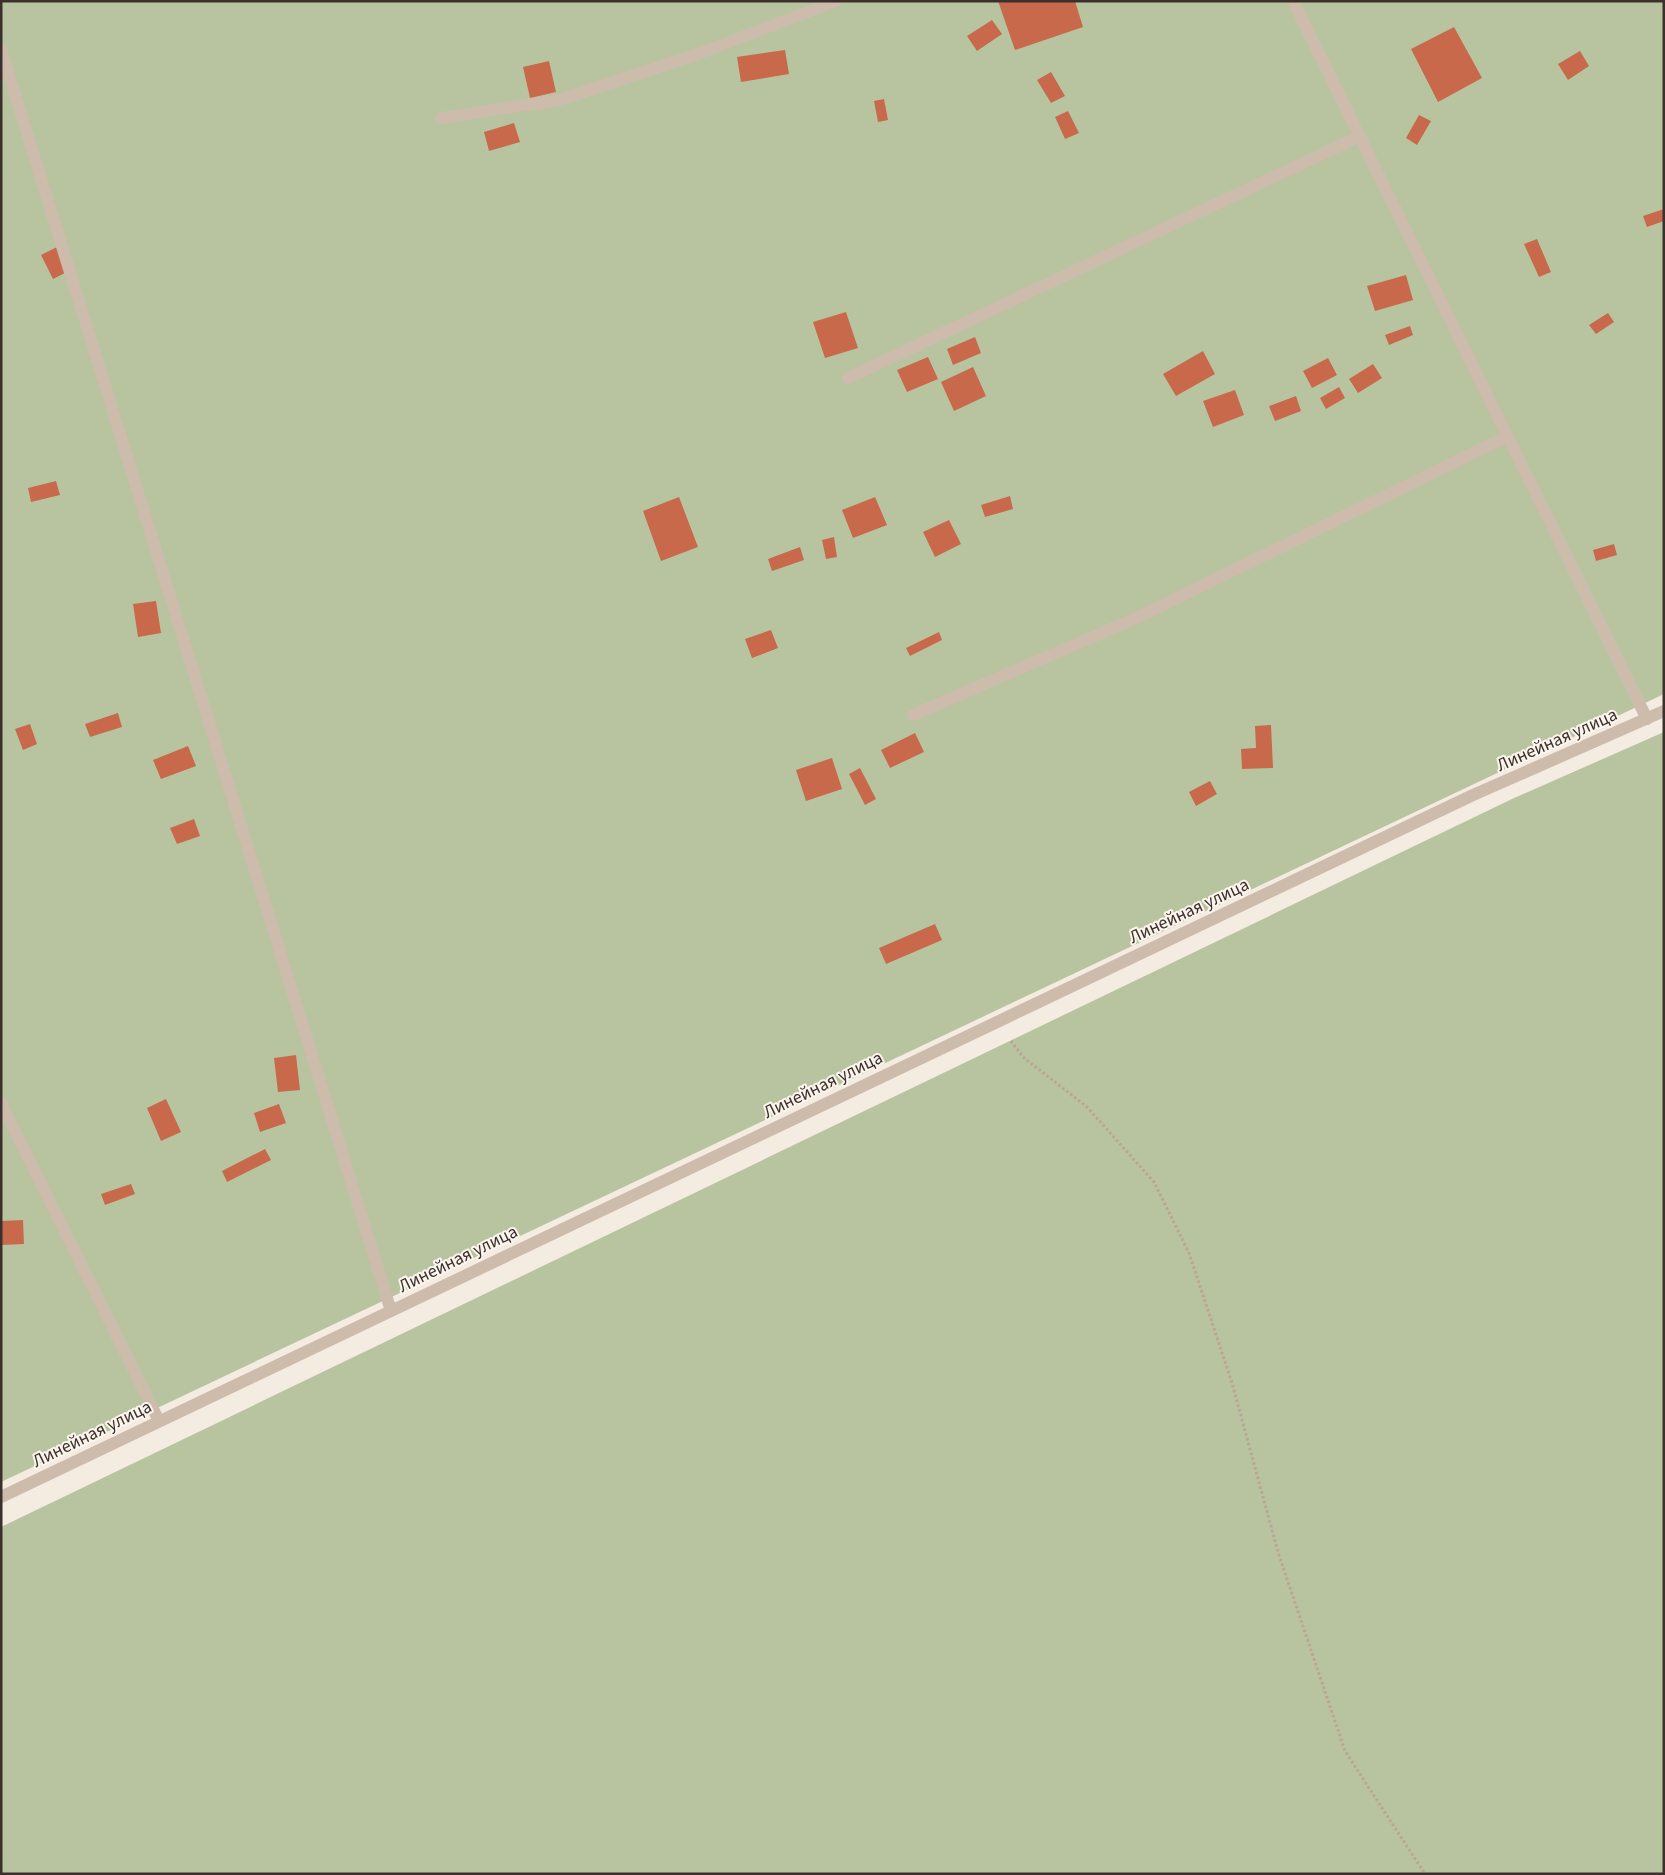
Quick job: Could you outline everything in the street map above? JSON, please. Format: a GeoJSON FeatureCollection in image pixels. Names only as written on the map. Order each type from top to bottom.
{"type":"FeatureCollection","features":[{"type":"Feature","properties":{"kind":"street"},"geometry":{"type":"LineString","coordinates":[[441,118],[559,100],[695,54],[836,1]]}},
{"type":"Feature","properties":{"kind":"street"},"geometry":{"type":"LineString","coordinates":[[1293,1],[1647,719]]}},
{"type":"Feature","properties":{"kind":"street"},"geometry":{"type":"LineString","coordinates":[[1,50],[391,1311]]}},
{"type":"Feature","properties":{"kind":"street"},"geometry":{"type":"LineString","coordinates":[[848,378],[1360,136]]}},
{"type":"Feature","properties":{"kind":"street"},"geometry":{"type":"LineString","coordinates":[[914,714],[1134,619],[1508,436]]}},
{"type":"Feature","properties":{"kind":"street","name":"Линейная улица"},"geometry":{"type":"LineString","coordinates":[[1,1497],[1473,796],[1664,711]]}},
{"type":"Feature","properties":{"kind":"street"},"geometry":{"type":"LineString","coordinates":[[1,1103],[159,1421]]}},
{"type":"Feature","properties":{"kind":"path"},"geometry":{"type":"LineString","coordinates":[[996,1022],[1024,1057],[1087,1107],[1154,1182],[1190,1252],[1232,1382],[1278,1552],[1345,1751],[1425,1874]]}},
{"type":"Feature","properties":{"kind":"green space"},"geometry":{"type":"Polygon","coordinates":[[[1,1],[1664,1],[1664,694],[1,1482],[1,1]]]}},
{"type":"Feature","properties":{"kind":"green space"},"geometry":{"type":"Polygon","coordinates":[[[1664,732],[1664,1874],[1,1874],[1,1527],[1512,799],[1664,732]]]}},
{"type":"Feature","properties":{"kind":"building"},"geometry":{"type":"Polygon","coordinates":[[[998,1],[1075,1],[1083,27],[1015,50],[998,1]]]}},
{"type":"Feature","properties":{"kind":"building"},"geometry":{"type":"Polygon","coordinates":[[[992,20],[1002,34],[977,51],[967,36],[992,20]]]}},
{"type":"Feature","properties":{"kind":"building"},"geometry":{"type":"Polygon","coordinates":[[[1454,27],[1482,78],[1438,102],[1411,49],[1454,27]]]}},
{"type":"Feature","properties":{"kind":"building"},"geometry":{"type":"Polygon","coordinates":[[[785,50],[789,74],[741,82],[737,57],[785,50]]]}},
{"type":"Feature","properties":{"kind":"building"},"geometry":{"type":"Polygon","coordinates":[[[1580,51],[1589,66],[1568,80],[1558,64],[1580,51]]]}},
{"type":"Feature","properties":{"kind":"building"},"geometry":{"type":"Polygon","coordinates":[[[549,61],[556,92],[530,98],[523,67],[549,61]]]}},
{"type":"Feature","properties":{"kind":"building"},"geometry":{"type":"Polygon","coordinates":[[[1051,72],[1065,96],[1051,103],[1037,80],[1051,72]]]}},
{"type":"Feature","properties":{"kind":"building"},"geometry":{"type":"Polygon","coordinates":[[[884,99],[888,120],[878,122],[874,101],[884,99]]]}},
{"type":"Feature","properties":{"kind":"building"},"geometry":{"type":"Polygon","coordinates":[[[1068,111],[1079,133],[1065,139],[1055,117],[1068,111]]]}},
{"type":"Feature","properties":{"kind":"building"},"geometry":{"type":"Polygon","coordinates":[[[1419,115],[1431,121],[1417,145],[1406,138],[1419,115]]]}},
{"type":"Feature","properties":{"kind":"building"},"geometry":{"type":"Polygon","coordinates":[[[514,123],[520,142],[489,151],[484,132],[514,123]]]}},
{"type":"Feature","properties":{"kind":"building"},"geometry":{"type":"Polygon","coordinates":[[[1664,209],[1664,221],[1647,227],[1643,216],[1664,209]]]}},
{"type":"Feature","properties":{"kind":"building"},"geometry":{"type":"Polygon","coordinates":[[[1537,239],[1551,272],[1539,277],[1524,244],[1537,239]]]}},
{"type":"Feature","properties":{"kind":"building"},"geometry":{"type":"Polygon","coordinates":[[[57,247],[69,271],[53,279],[41,255],[57,247]]]}},
{"type":"Feature","properties":{"kind":"building"},"geometry":{"type":"Polygon","coordinates":[[[1406,275],[1413,300],[1375,311],[1367,286],[1406,275]]]}},
{"type":"Feature","properties":{"kind":"building"},"geometry":{"type":"Polygon","coordinates":[[[846,312],[858,348],[825,358],[813,322],[846,312]]]}},
{"type":"Feature","properties":{"kind":"building"},"geometry":{"type":"Polygon","coordinates":[[[1608,313],[1614,322],[1596,334],[1589,325],[1608,313]]]}},
{"type":"Feature","properties":{"kind":"building"},"geometry":{"type":"Polygon","coordinates":[[[1410,326],[1413,335],[1389,345],[1385,335],[1410,326]]]}},
{"type":"Feature","properties":{"kind":"building"},"geometry":{"type":"Polygon","coordinates":[[[975,337],[981,353],[953,365],[947,349],[975,337]]]}},
{"type":"Feature","properties":{"kind":"building"},"geometry":{"type":"Polygon","coordinates":[[[1203,351],[1215,374],[1176,396],[1163,374],[1203,351]]]}},
{"type":"Feature","properties":{"kind":"building"},"geometry":{"type":"Polygon","coordinates":[[[928,357],[938,379],[907,392],[897,370],[928,357]]]}},
{"type":"Feature","properties":{"kind":"building"},"geometry":{"type":"Polygon","coordinates":[[[1328,358],[1337,375],[1312,388],[1303,371],[1328,358]]]}},
{"type":"Feature","properties":{"kind":"building"},"geometry":{"type":"Polygon","coordinates":[[[1373,364],[1382,378],[1358,393],[1349,379],[1373,364]]]}},
{"type":"Feature","properties":{"kind":"building"},"geometry":{"type":"Polygon","coordinates":[[[973,367],[986,396],[954,411],[941,382],[973,367]]]}},
{"type":"Feature","properties":{"kind":"building"},"geometry":{"type":"Polygon","coordinates":[[[1339,387],[1345,398],[1326,409],[1320,398],[1339,387]]]}},
{"type":"Feature","properties":{"kind":"building"},"geometry":{"type":"Polygon","coordinates":[[[1235,390],[1244,415],[1213,427],[1203,401],[1235,390]]]}},
{"type":"Feature","properties":{"kind":"building"},"geometry":{"type":"Polygon","coordinates":[[[1296,396],[1301,411],[1275,421],[1269,406],[1296,396]]]}},
{"type":"Feature","properties":{"kind":"building"},"geometry":{"type":"Polygon","coordinates":[[[56,481],[60,495],[31,502],[28,488],[56,481]]]}},
{"type":"Feature","properties":{"kind":"building"},"geometry":{"type":"Polygon","coordinates":[[[1010,496],[1013,509],[985,517],[981,505],[1010,496]]]}},
{"type":"Feature","properties":{"kind":"building"},"geometry":{"type":"Polygon","coordinates":[[[679,497],[698,547],[661,561],[643,511],[679,497]]]}},
{"type":"Feature","properties":{"kind":"building"},"geometry":{"type":"Polygon","coordinates":[[[875,497],[887,525],[853,538],[842,510],[875,497]]]}},
{"type":"Feature","properties":{"kind":"building"},"geometry":{"type":"Polygon","coordinates":[[[949,520],[961,544],[935,557],[923,532],[949,520]]]}},
{"type":"Feature","properties":{"kind":"building"},"geometry":{"type":"Polygon","coordinates":[[[834,537],[837,557],[826,559],[822,540],[834,537]]]}},
{"type":"Feature","properties":{"kind":"building"},"geometry":{"type":"Polygon","coordinates":[[[1614,544],[1617,555],[1596,561],[1593,550],[1614,544]]]}},
{"type":"Feature","properties":{"kind":"building"},"geometry":{"type":"Polygon","coordinates":[[[800,547],[804,560],[772,571],[768,559],[800,547]]]}},
{"type":"Feature","properties":{"kind":"building"},"geometry":{"type":"Polygon","coordinates":[[[156,601],[161,633],[138,637],[133,604],[156,601]]]}},
{"type":"Feature","properties":{"kind":"building"},"geometry":{"type":"Polygon","coordinates":[[[771,630],[778,648],[752,658],[745,639],[771,630]]]}},
{"type":"Feature","properties":{"kind":"building"},"geometry":{"type":"Polygon","coordinates":[[[939,632],[942,640],[910,656],[906,648],[939,632]]]}},
{"type":"Feature","properties":{"kind":"building"},"geometry":{"type":"Polygon","coordinates":[[[118,713],[122,727],[90,737],[85,724],[118,713]]]}},
{"type":"Feature","properties":{"kind":"building"},"geometry":{"type":"Polygon","coordinates":[[[30,724],[37,744],[23,750],[15,729],[30,724]]]}},
{"type":"Feature","properties":{"kind":"building"},"geometry":{"type":"Polygon","coordinates":[[[1271,725],[1273,768],[1242,769],[1241,749],[1256,748],[1255,726],[1271,725]]]}},
{"type":"Feature","properties":{"kind":"building"},"geometry":{"type":"Polygon","coordinates":[[[915,733],[924,752],[890,768],[881,750],[915,733]]]}},
{"type":"Feature","properties":{"kind":"building"},"geometry":{"type":"Polygon","coordinates":[[[188,746],[196,766],[161,779],[153,760],[188,746]]]}},
{"type":"Feature","properties":{"kind":"building"},"geometry":{"type":"Polygon","coordinates":[[[832,758],[842,789],[806,801],[796,770],[832,758]]]}},
{"type":"Feature","properties":{"kind":"building"},"geometry":{"type":"Polygon","coordinates":[[[860,768],[876,799],[865,805],[849,774],[860,768]]]}},
{"type":"Feature","properties":{"kind":"building"},"geometry":{"type":"Polygon","coordinates":[[[1210,781],[1217,794],[1196,806],[1189,792],[1210,781]]]}},
{"type":"Feature","properties":{"kind":"building"},"geometry":{"type":"Polygon","coordinates":[[[194,819],[200,836],[177,844],[170,828],[194,819]]]}},
{"type":"Feature","properties":{"kind":"building"},"geometry":{"type":"Polygon","coordinates":[[[935,924],[942,940],[886,964],[879,948],[935,924]]]}},
{"type":"Feature","properties":{"kind":"building"},"geometry":{"type":"Polygon","coordinates":[[[296,1055],[300,1090],[278,1092],[274,1058],[296,1055]]]}},
{"type":"Feature","properties":{"kind":"building"},"geometry":{"type":"Polygon","coordinates":[[[166,1099],[181,1132],[161,1141],[147,1108],[166,1099]]]}},
{"type":"Feature","properties":{"kind":"building"},"geometry":{"type":"Polygon","coordinates":[[[279,1104],[286,1123],[260,1132],[254,1113],[279,1104]]]}},
{"type":"Feature","properties":{"kind":"building"},"geometry":{"type":"Polygon","coordinates":[[[265,1149],[271,1160],[227,1182],[222,1171],[265,1149]]]}},
{"type":"Feature","properties":{"kind":"building"},"geometry":{"type":"Polygon","coordinates":[[[131,1184],[135,1194],[105,1205],[101,1194],[131,1184]]]}},
{"type":"Feature","properties":{"kind":"building"},"geometry":{"type":"Polygon","coordinates":[[[23,1220],[24,1244],[1,1245],[1,1221],[23,1220]]]}}]}
